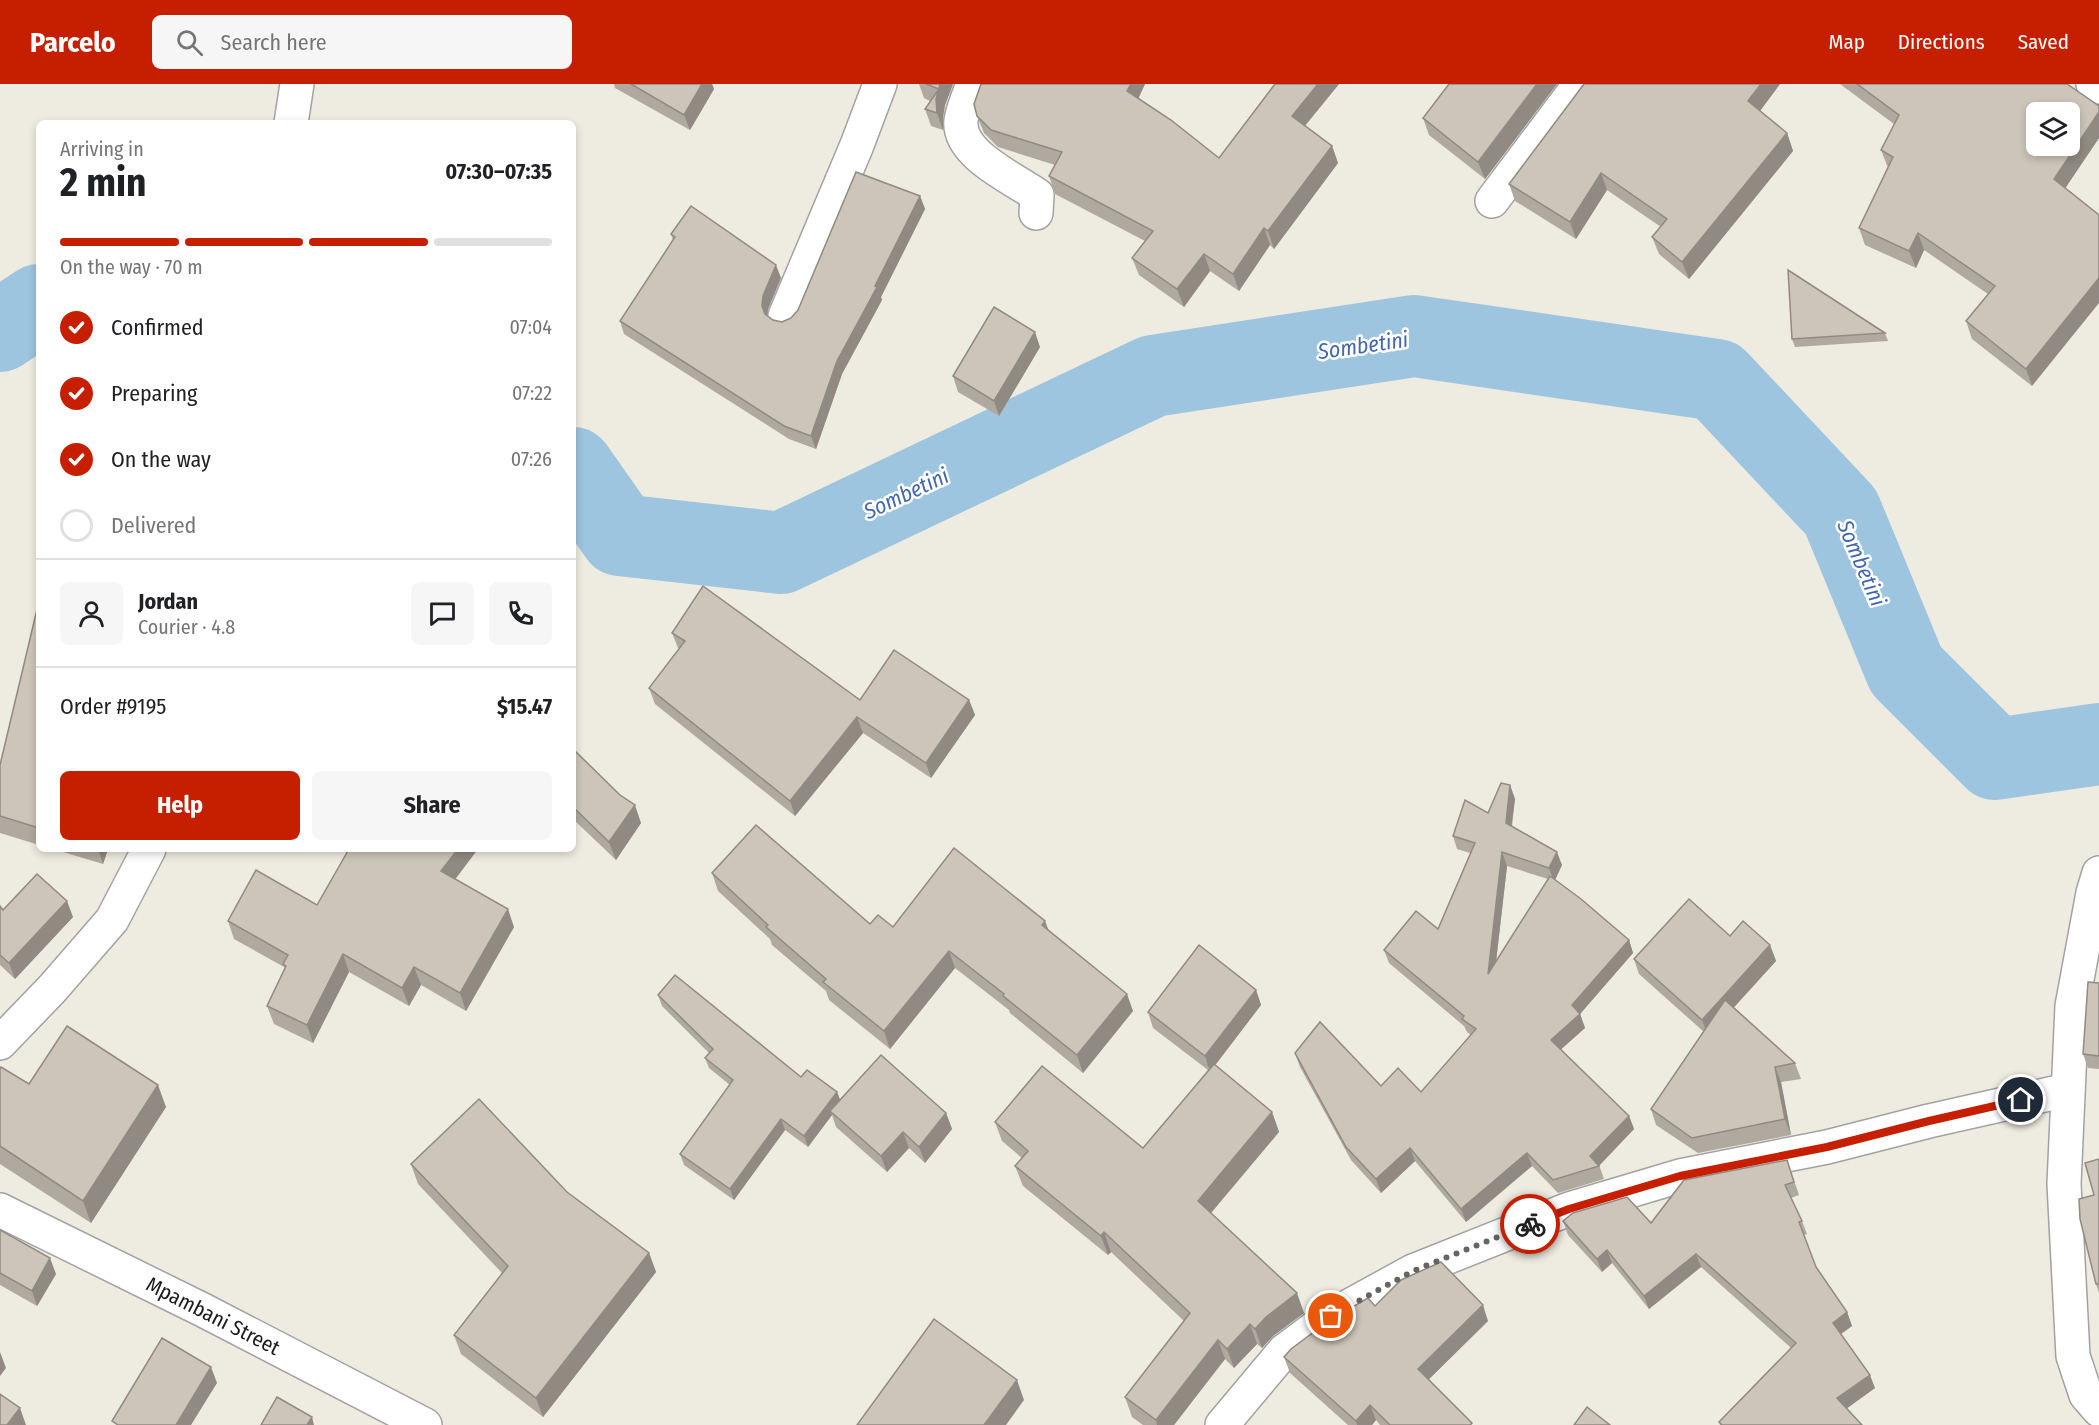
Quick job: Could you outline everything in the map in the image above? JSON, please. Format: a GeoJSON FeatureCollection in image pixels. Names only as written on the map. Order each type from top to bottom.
{"type":"FeatureCollection","features":[{"type":"Feature","properties":{"kind":"street"},"geometry":{"type":"LineString","coordinates":[[291,120],[297,84]]}},
{"type":"Feature","properties":{"kind":"street"},"geometry":{"type":"LineString","coordinates":[[785,316],[857,145],[880,84]]}},
{"type":"Feature","properties":{"kind":"street"},"geometry":{"type":"LineString","coordinates":[[973,84],[961,120],[963,137],[991,166],[1037,195],[1036,213]]}},
{"type":"Feature","properties":{"kind":"street"},"geometry":{"type":"LineString","coordinates":[[1492,201],[1580,84]]}},
{"type":"Feature","properties":{"kind":"street"},"geometry":{"type":"LineString","coordinates":[[2093,84],[2099,87]]}},
{"type":"Feature","properties":{"kind":"street"},"geometry":{"type":"LineString","coordinates":[[0,1042],[52,989],[112,920],[147,852]]}},
{"type":"Feature","properties":{"kind":"street"},"geometry":{"type":"LineString","coordinates":[[2099,873],[2093,892],[2072,1006],[2064,1185],[2073,1356],[2086,1395],[2099,1410]]}},
{"type":"Feature","properties":{"kind":"street"},"geometry":{"type":"LineString","coordinates":[[1222,1425],[1284,1351],[1331,1316],[1413,1271],[1569,1209],[1680,1176],[1827,1147],[2067,1089]]}},
{"type":"Feature","properties":{"kind":"street","name":"Mpambani Street"},"geometry":{"type":"LineString","coordinates":[[0,1210],[203,1310],[425,1425]]}},
{"type":"Feature","properties":{"kind":"building"},"geometry":{"type":"Polygon","coordinates":[[[631,84],[702,84],[684,115],[631,84]]]}},
{"type":"Feature","properties":{"kind":"building"},"geometry":{"type":"Polygon","coordinates":[[[926,84],[940,84],[939,89],[926,84]]]}},
{"type":"Feature","properties":{"kind":"building"},"geometry":{"type":"Polygon","coordinates":[[[981,84],[1131,84],[1127,91],[1171,120],[1219,158],[1275,84],[1318,84],[1292,116],[1332,146],[1268,231],[1264,228],[1233,274],[1204,254],[1177,289],[1132,258],[1153,231],[1049,176],[1062,152],[991,130],[977,116],[974,104],[981,84]]]}},
{"type":"Feature","properties":{"kind":"building"},"geometry":{"type":"Polygon","coordinates":[[[1449,84],[1537,84],[1478,162],[1423,118],[1449,84]]]}},
{"type":"Feature","properties":{"kind":"building"},"geometry":{"type":"Polygon","coordinates":[[[1584,84],[1761,84],[1748,101],[1787,133],[1682,262],[1652,237],[1667,219],[1601,173],[1570,222],[1509,184],[1584,84]]]}},
{"type":"Feature","properties":{"kind":"building"},"geometry":{"type":"Polygon","coordinates":[[[1857,84],[2067,84],[2099,106],[2099,112],[2080,140],[2080,102],[2026,102],[2026,156],[2069,156],[2054,179],[2099,215],[2099,278],[2026,369],[1966,321],[1995,286],[1918,233],[1909,251],[1859,228],[1893,157],[1881,150],[1899,115],[1857,84]]]}},
{"type":"Feature","properties":{"kind":"building"},"geometry":{"type":"Polygon","coordinates":[[[938,90],[937,113],[925,109],[938,90]]]}},
{"type":"Feature","properties":{"kind":"building"},"geometry":{"type":"Polygon","coordinates":[[[856,172],[920,196],[875,286],[877,287],[837,361],[811,436],[784,426],[620,321],[675,237],[671,234],[691,206],[776,265],[763,296],[762,306],[765,314],[773,320],[782,322],[791,318],[798,310],[856,172]]]}},
{"type":"Feature","properties":{"kind":"building"},"geometry":{"type":"Polygon","coordinates":[[[1788,270],[1885,333],[1792,339],[1788,270]]]}},
{"type":"Feature","properties":{"kind":"building"},"geometry":{"type":"Polygon","coordinates":[[[994,307],[1035,332],[994,401],[953,376],[994,307]]]}},
{"type":"Feature","properties":{"kind":"building"},"geometry":{"type":"Polygon","coordinates":[[[703,586],[860,700],[894,650],[969,700],[926,763],[857,717],[790,801],[649,688],[685,641],[672,633],[703,586]]]}},
{"type":"Feature","properties":{"kind":"building"},"geometry":{"type":"Polygon","coordinates":[[[36,614],[36,827],[0,816],[0,765],[36,614]]]}},
{"type":"Feature","properties":{"kind":"building"},"geometry":{"type":"Polygon","coordinates":[[[576,752],[620,795],[635,805],[609,842],[576,810],[576,752]]]}},
{"type":"Feature","properties":{"kind":"building"},"geometry":{"type":"Polygon","coordinates":[[[1501,783],[1510,785],[1506,823],[1557,852],[1549,868],[1502,852],[1488,974],[1550,876],[1629,940],[1572,1005],[1580,1014],[1551,1040],[1629,1116],[1590,1156],[1599,1166],[1553,1180],[1527,1153],[1461,1209],[1410,1148],[1376,1179],[1346,1147],[1295,1053],[1320,1022],[1381,1086],[1398,1068],[1421,1092],[1476,1029],[1462,1019],[1464,1016],[1384,950],[1416,911],[1438,929],[1475,843],[1453,836],[1465,800],[1488,813],[1501,783]]]}},
{"type":"Feature","properties":{"kind":"building"},"geometry":{"type":"Polygon","coordinates":[[[756,825],[870,924],[878,915],[893,927],[954,848],[1045,921],[1042,925],[1127,994],[1077,1055],[949,951],[884,1031],[823,982],[826,979],[766,927],[768,925],[712,873],[756,825]]]}},
{"type":"Feature","properties":{"kind":"building"},"geometry":{"type":"Polygon","coordinates":[[[347,852],[456,852],[441,871],[508,909],[460,993],[414,967],[402,988],[343,954],[307,1025],[267,1006],[286,966],[283,964],[288,955],[228,921],[256,870],[317,905],[347,852]]]}},
{"type":"Feature","properties":{"kind":"building"},"geometry":{"type":"Polygon","coordinates":[[[37,874],[67,901],[9,963],[0,955],[0,906],[3,910],[37,874]]]}},
{"type":"Feature","properties":{"kind":"building"},"geometry":{"type":"Polygon","coordinates":[[[1689,899],[1730,936],[1743,921],[1770,945],[1702,1020],[1634,959],[1689,899]]]}},
{"type":"Feature","properties":{"kind":"building"},"geometry":{"type":"Polygon","coordinates":[[[1199,945],[1256,990],[1205,1056],[1148,1012],[1199,945]]]}},
{"type":"Feature","properties":{"kind":"building"},"geometry":{"type":"Polygon","coordinates":[[[675,975],[801,1077],[807,1070],[837,1092],[804,1136],[781,1119],[730,1189],[680,1154],[733,1080],[705,1058],[713,1049],[658,995],[675,975]]]}},
{"type":"Feature","properties":{"kind":"building"},"geometry":{"type":"Polygon","coordinates":[[[2088,982],[2099,983],[2099,1056],[2083,1054],[2088,982]]]}},
{"type":"Feature","properties":{"kind":"building"},"geometry":{"type":"Polygon","coordinates":[[[1725,1000],[1795,1063],[1775,1067],[1785,1119],[1692,1138],[1651,1109],[1725,1000]]]}},
{"type":"Feature","properties":{"kind":"building"},"geometry":{"type":"Polygon","coordinates":[[[67,1026],[158,1085],[83,1201],[0,1146],[0,1068],[29,1084],[67,1026]]]}},
{"type":"Feature","properties":{"kind":"building"},"geometry":{"type":"Polygon","coordinates":[[[881,1055],[946,1113],[919,1147],[903,1132],[881,1156],[830,1111],[881,1055]]]}},
{"type":"Feature","properties":{"kind":"building"},"geometry":{"type":"Polygon","coordinates":[[[1214,1064],[1272,1112],[1198,1201],[1297,1293],[1266,1317],[1255,1329],[1250,1324],[1227,1349],[1218,1340],[1156,1420],[1125,1397],[1190,1313],[1104,1232],[1101,1236],[1015,1166],[1028,1151],[995,1122],[1042,1066],[1143,1148],[1214,1064]]]}},
{"type":"Feature","properties":{"kind":"building"},"geometry":{"type":"Polygon","coordinates":[[[479,1099],[567,1192],[649,1253],[536,1398],[454,1335],[508,1266],[411,1164],[479,1099]]]}},
{"type":"Feature","properties":{"kind":"building"},"geometry":{"type":"Polygon","coordinates":[[[2099,1159],[2099,1284],[2096,1284],[2080,1219],[2079,1199],[2094,1195],[2085,1163],[2099,1159]]]}},
{"type":"Feature","properties":{"kind":"building"},"geometry":{"type":"Polygon","coordinates":[[[1787,1160],[1794,1182],[1785,1185],[1802,1221],[1799,1222],[1816,1267],[1847,1312],[1833,1323],[1870,1375],[1837,1398],[1862,1425],[1722,1425],[1719,1422],[1796,1343],[1696,1254],[1644,1296],[1607,1250],[1597,1259],[1563,1221],[1573,1213],[1627,1197],[1651,1223],[1684,1180],[1787,1160]]]}},
{"type":"Feature","properties":{"kind":"building"},"geometry":{"type":"Polygon","coordinates":[[[0,1230],[50,1258],[32,1291],[0,1273],[0,1230]]]}},
{"type":"Feature","properties":{"kind":"building"},"geometry":{"type":"Polygon","coordinates":[[[1441,1262],[1483,1305],[1418,1369],[1472,1423],[1470,1425],[1390,1425],[1370,1405],[1356,1421],[1284,1357],[1291,1349],[1326,1323],[1329,1326],[1347,1310],[1368,1298],[1375,1306],[1401,1280],[1441,1262]]]}},
{"type":"Feature","properties":{"kind":"building"},"geometry":{"type":"Polygon","coordinates":[[[934,1319],[1017,1380],[984,1425],[857,1425],[934,1319]]]}},
{"type":"Feature","properties":{"kind":"building"},"geometry":{"type":"Polygon","coordinates":[[[162,1338],[211,1367],[176,1425],[118,1425],[112,1421],[162,1338]]]}},
{"type":"Feature","properties":{"kind":"building"},"geometry":{"type":"Polygon","coordinates":[[[0,1394],[20,1408],[7,1425],[0,1425],[0,1394]]]}},
{"type":"Feature","properties":{"kind":"building"},"geometry":{"type":"Polygon","coordinates":[[[277,1397],[312,1417],[307,1425],[261,1425],[277,1397]]]}},
{"type":"Feature","properties":{"kind":"building"},"geometry":{"type":"Polygon","coordinates":[[[1587,1407],[1610,1425],[1574,1425],[1587,1407]]]}},
{"type":"Feature","properties":{"kind":"waterway","name":"Sombetini"},"geometry":{"type":"LineString","coordinates":[[0,331],[36,307]]}},
{"type":"Feature","properties":{"kind":"waterway","name":"Sombetini"},"geometry":{"type":"LineString","coordinates":[[576,472],[620,535],[781,553],[1153,376],[1414,336],[1717,380],[1841,512],[1906,670],[1995,759],[2099,744]]}},
{"type":"Feature","properties":{"kind":"way so far"},"geometry":{"type":"LineString","coordinates":[[1331,1316],[1413,1271],[1530,1224]]}},
{"type":"Feature","properties":{"kind":"route"},"geometry":{"type":"LineString","coordinates":[[1530,1224],[1569,1209],[1680,1176],[1827,1147],[2021,1100]]}}]}
